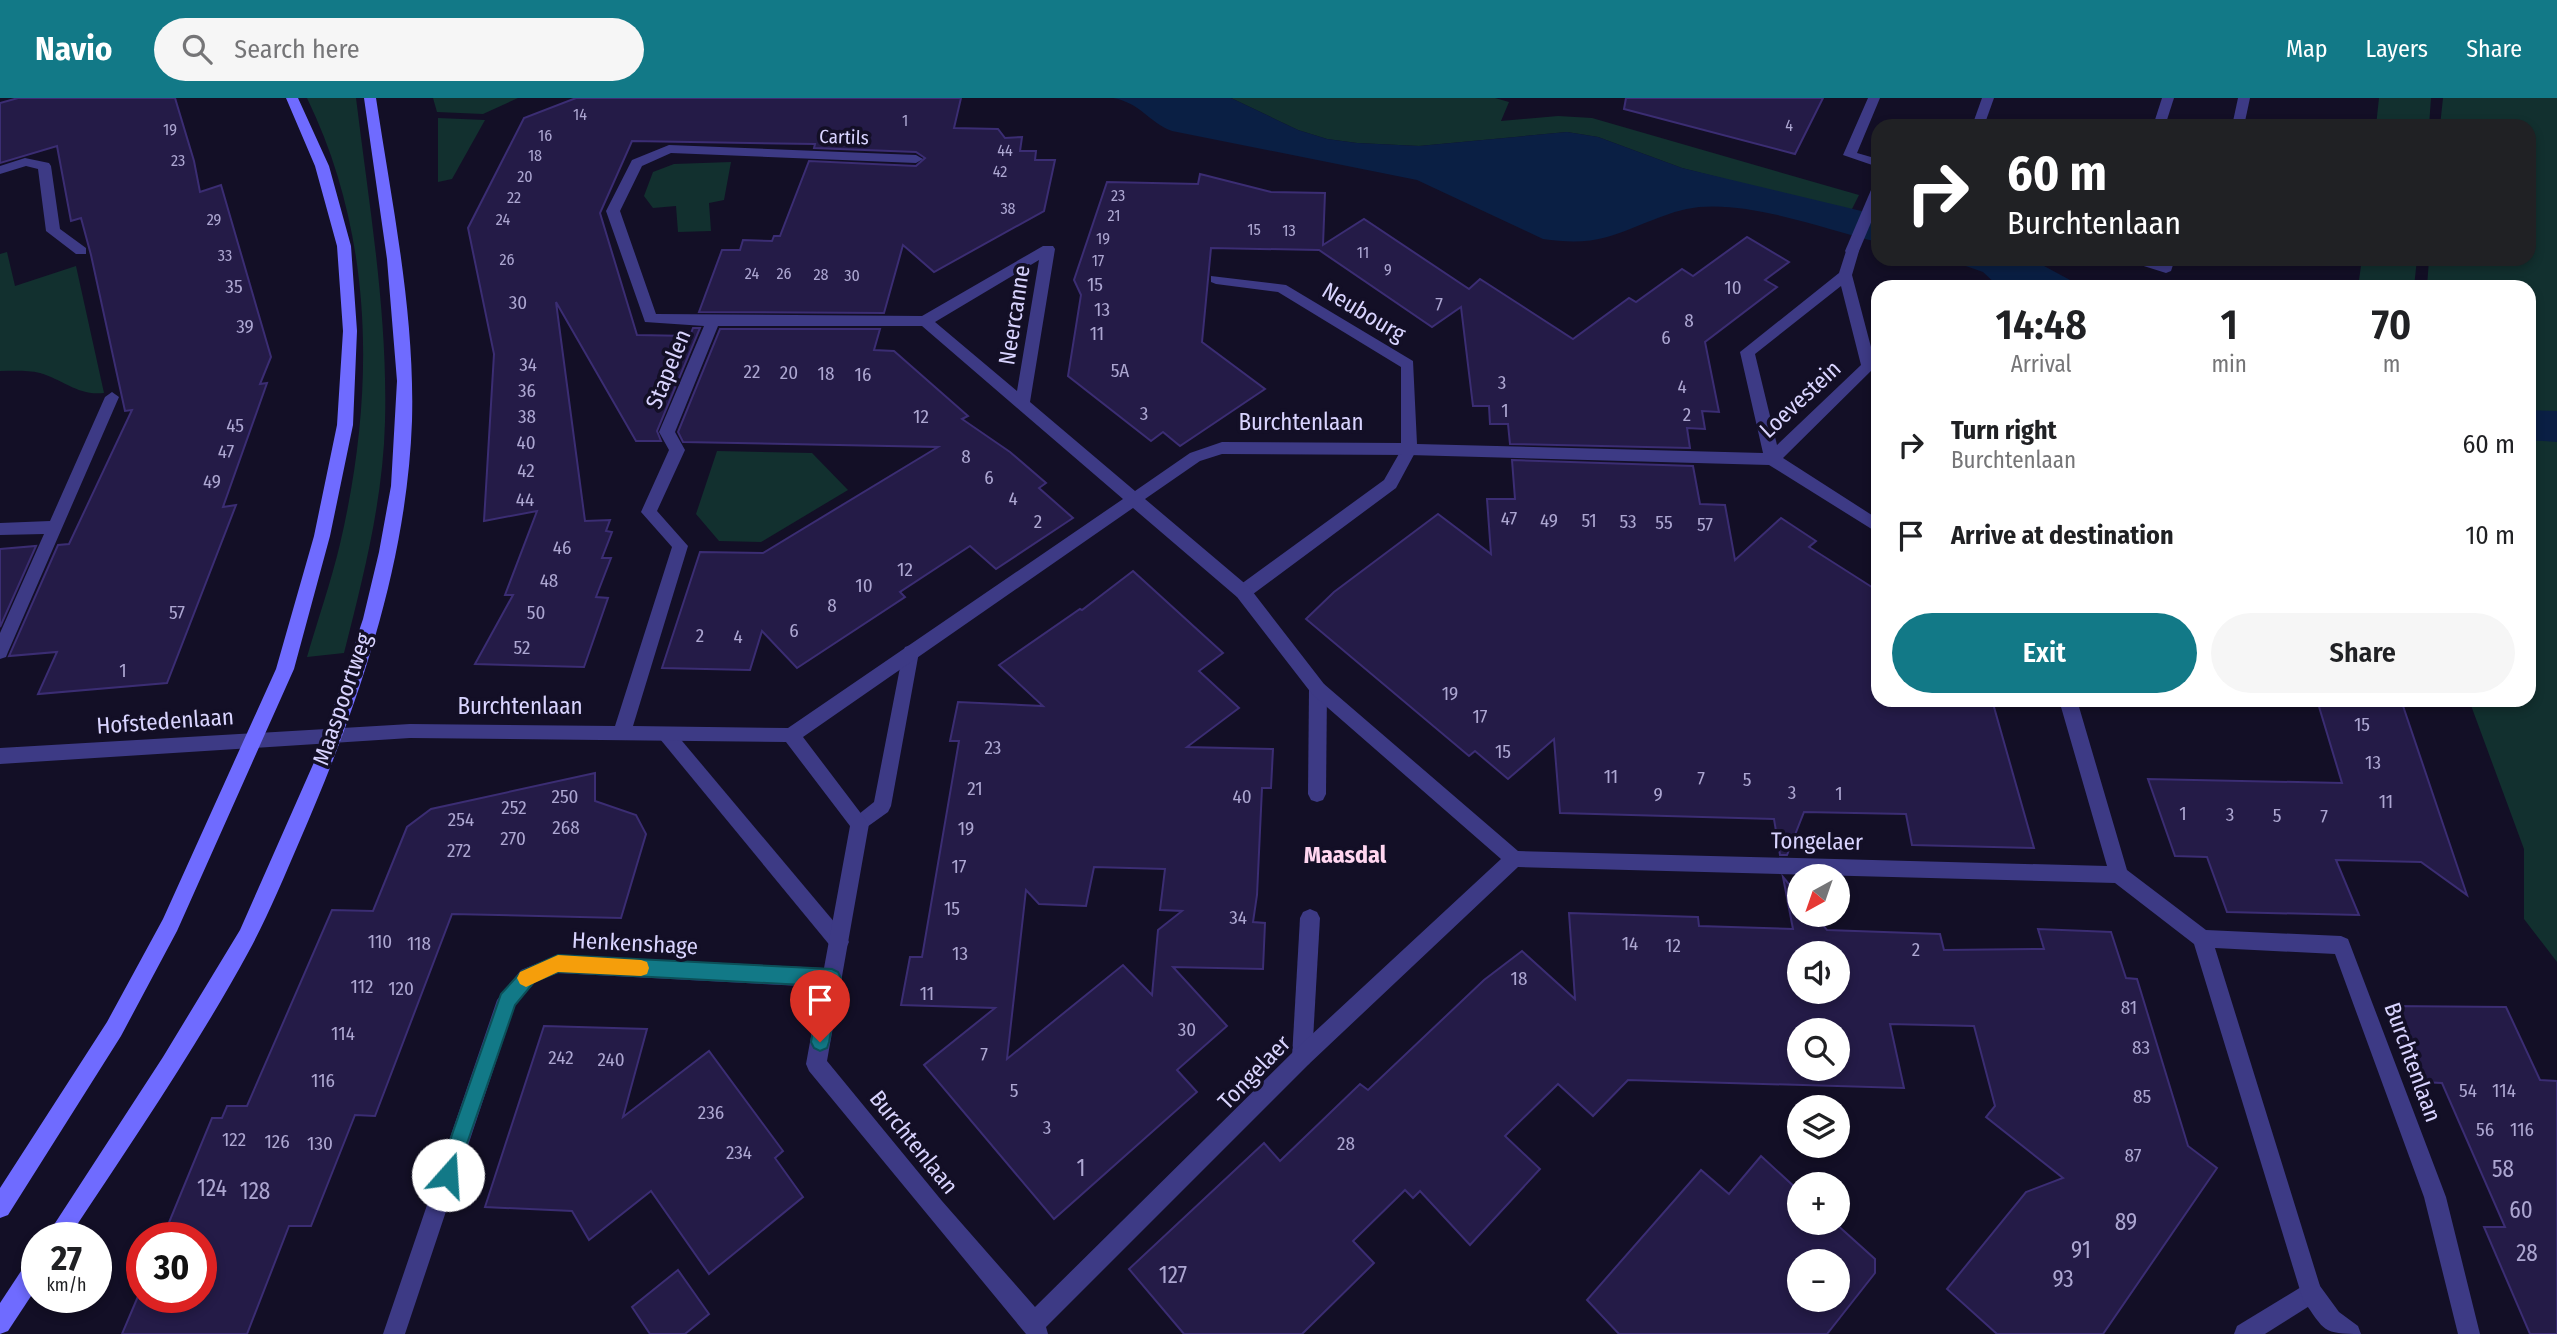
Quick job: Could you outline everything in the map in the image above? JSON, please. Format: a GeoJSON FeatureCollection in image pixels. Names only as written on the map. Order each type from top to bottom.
{"type":"FeatureCollection","features":[{"type":"Feature","properties":{"kind":"main road"},"geometry":{"type":"LineString","coordinates":[[0,1207],[114,1029],[170,925],[256,740],[285,669],[322,536],[345,425],[350,331],[344,246],[322,166],[292,98]]}},
{"type":"Feature","properties":{"kind":"main road","name":"Maaspoortweg"},"geometry":{"type":"LineString","coordinates":[[67,1222],[179,1051],[246,937],[333,736],[357,664],[391,538],[404,422],[400,323],[370,98]]}},
{"type":"Feature","properties":{"kind":"main road"},"geometry":{"type":"LineString","coordinates":[[0,1323],[21,1291]]}},
{"type":"Feature","properties":{"kind":"street"},"geometry":{"type":"LineString","coordinates":[[1871,161],[1850,155],[1874,98]]}},
{"type":"Feature","properties":{"kind":"street"},"geometry":{"type":"LineString","coordinates":[[1980,119],[1987,98]]}},
{"type":"Feature","properties":{"kind":"street"},"geometry":{"type":"LineString","coordinates":[[2162,119],[2168,98]]}},
{"type":"Feature","properties":{"kind":"street"},"geometry":{"type":"LineString","coordinates":[[2240,119],[2244,98]]}},
{"type":"Feature","properties":{"kind":"street","name":"Stapelen"},"geometry":{"type":"LineString","coordinates":[[622,732],[680,546],[649,512],[677,450],[667,432],[713,320],[650,319],[613,211],[637,163],[669,149],[771,154]]}},
{"type":"Feature","properties":{"kind":"street","name":"Cartils"},"geometry":{"type":"LineString","coordinates":[[771,154],[916,159]]}},
{"type":"Feature","properties":{"kind":"street"},"geometry":{"type":"LineString","coordinates":[[0,170],[25,162],[44,166],[53,231],[81,251]]}},
{"type":"Feature","properties":{"kind":"street"},"geometry":{"type":"LineString","coordinates":[[1845,275],[1871,206]]}},
{"type":"Feature","properties":{"kind":"street","name":"Neercanne"},"geometry":{"type":"LineString","coordinates":[[1022,405],[1048,249],[925,321],[1022,405],[1135,500]]}},
{"type":"Feature","properties":{"kind":"street","name":"Loevestein"},"geometry":{"type":"LineString","coordinates":[[1845,275],[1870,366],[1772,458],[1746,352],[1845,275]]}},
{"type":"Feature","properties":{"kind":"street","name":"Neubourg"},"geometry":{"type":"LineString","coordinates":[[1216,279],[1281,288],[1408,365],[1409,449]]}},
{"type":"Feature","properties":{"kind":"street"},"geometry":{"type":"LineString","coordinates":[[713,320],[925,321]]}},
{"type":"Feature","properties":{"kind":"street"},"geometry":{"type":"LineString","coordinates":[[0,652],[112,397]]}},
{"type":"Feature","properties":{"kind":"street","name":"Burchtenlaan"},"geometry":{"type":"LineString","coordinates":[[333,736],[410,731],[791,735],[1195,457],[1222,448],[1409,449],[1772,458]]}},
{"type":"Feature","properties":{"kind":"street"},"geometry":{"type":"LineString","coordinates":[[1243,592],[1390,484],[1409,449]]}},
{"type":"Feature","properties":{"kind":"street"},"geometry":{"type":"LineString","coordinates":[[1772,458],[1871,522]]}},
{"type":"Feature","properties":{"kind":"street"},"geometry":{"type":"LineString","coordinates":[[1135,500],[1243,592],[1318,689],[1514,859]]}},
{"type":"Feature","properties":{"kind":"street"},"geometry":{"type":"LineString","coordinates":[[0,529],[57,527]]}},
{"type":"Feature","properties":{"kind":"street"},"geometry":{"type":"LineString","coordinates":[[791,735],[860,824],[882,806],[911,652]]}},
{"type":"Feature","properties":{"kind":"street"},"geometry":{"type":"LineString","coordinates":[[1317,794],[1318,689]]}},
{"type":"Feature","properties":{"kind":"street"},"geometry":{"type":"LineString","coordinates":[[2070,707],[2119,875],[2202,939],[2311,1292],[2330,1320],[2350,1334]]}},
{"type":"Feature","properties":{"kind":"street"},"geometry":{"type":"LineString","coordinates":[[666,734],[839,942]]}},
{"type":"Feature","properties":{"kind":"street","name":"Hofstedenlaan"},"geometry":{"type":"LineString","coordinates":[[0,756],[333,736]]}},
{"type":"Feature","properties":{"kind":"street","name":"Burchtenlaan"},"geometry":{"type":"LineString","coordinates":[[860,824],[816,1064],[1035,1329]]}},
{"type":"Feature","properties":{"kind":"street","name":"Tongelaer"},"geometry":{"type":"LineString","coordinates":[[1035,1329],[1302,1057],[1514,859],[2119,875]]}},
{"type":"Feature","properties":{"kind":"street"},"geometry":{"type":"LineString","coordinates":[[1302,1057],[1310,918]]}},
{"type":"Feature","properties":{"kind":"street","name":"Burchtenlaan"},"geometry":{"type":"LineString","coordinates":[[2202,939],[2342,945],[2435,1196],[2469,1334]]}},
{"type":"Feature","properties":{"kind":"street","name":"Henkenshage"},"geometry":{"type":"LineString","coordinates":[[394,1334],[507,1000],[528,976],[558,964],[832,978]]}},
{"type":"Feature","properties":{"kind":"street"},"geometry":{"type":"LineString","coordinates":[[2245,1334],[2311,1292]]}},
{"type":"Feature","properties":{"kind":"green space"},"geometry":{"type":"Polygon","coordinates":[[[307,98],[356,98],[381,300],[385,422],[376,510],[344,653],[307,657],[340,544],[359,431],[363,374],[357,261],[346,206],[329,151],[307,98]]]}},
{"type":"Feature","properties":{"kind":"green space"},"geometry":{"type":"Polygon","coordinates":[[[433,98],[518,98],[483,114],[437,112],[433,98]]]}},
{"type":"Feature","properties":{"kind":"green space"},"geometry":{"type":"Polygon","coordinates":[[[1231,98],[1495,98],[1509,102],[1501,121],[1558,116],[1592,118],[1859,195],[1851,211],[1682,168],[1598,137],[1567,132],[1419,146],[1327,139],[1298,130],[1231,98]]]}},
{"type":"Feature","properties":{"kind":"green space"},"geometry":{"type":"Polygon","coordinates":[[[2379,98],[2431,98],[2430,119],[2377,119],[2379,98]]]}},
{"type":"Feature","properties":{"kind":"green space"},"geometry":{"type":"Polygon","coordinates":[[[2443,98],[2557,98],[2557,962],[2524,919],[2524,849],[2472,707],[2536,707],[2536,280],[2428,280],[2428,266],[2536,266],[2536,119],[2441,119],[2443,98]]]}},
{"type":"Feature","properties":{"kind":"green space"},"geometry":{"type":"Polygon","coordinates":[[[438,118],[485,120],[452,179],[438,182],[438,118]]]}},
{"type":"Feature","properties":{"kind":"green space"},"geometry":{"type":"Polygon","coordinates":[[[731,162],[724,200],[709,203],[711,231],[678,232],[676,206],[653,208],[644,196],[653,172],[674,164],[731,162]]]}},
{"type":"Feature","properties":{"kind":"green space"},"geometry":{"type":"Polygon","coordinates":[[[7,252],[15,286],[76,266],[104,393],[79,390],[40,373],[0,371],[0,254],[7,252]]]}},
{"type":"Feature","properties":{"kind":"green space"},"geometry":{"type":"Polygon","coordinates":[[[2361,266],[2416,266],[2415,280],[2359,280],[2361,266]]]}},
{"type":"Feature","properties":{"kind":"green space"},"geometry":{"type":"Polygon","coordinates":[[[717,451],[812,453],[848,490],[761,542],[719,541],[696,514],[717,451]]]}},
{"type":"Feature","properties":{"kind":"water"},"geometry":{"type":"Polygon","coordinates":[[[1113,98],[1231,98],[1298,130],[1327,139],[1357,143],[1419,146],[1567,132],[1598,137],[1682,168],[1871,213],[1871,240],[1766,212],[1720,207],[1699,207],[1675,212],[1599,239],[1543,239],[1417,180],[1172,131],[1123,100],[1113,98]]]}},
{"type":"Feature","properties":{"kind":"water"},"geometry":{"type":"Polygon","coordinates":[[[1966,266],[2044,266],[2070,280],[1992,280],[1983,272],[1966,266]]]}},
{"type":"Feature","properties":{"kind":"water"},"geometry":{"type":"Polygon","coordinates":[[[2536,410],[2557,411],[2557,442],[2536,440],[2536,410]]]}},
{"type":"Feature","properties":{"kind":"building"},"geometry":{"type":"Polygon","coordinates":[[[18,98],[175,98],[194,161],[200,192],[221,185],[271,357],[260,384],[267,383],[223,507],[236,505],[167,683],[38,694],[57,652],[9,656],[58,545],[69,544],[132,410],[125,411],[81,218],[71,221],[57,146],[0,163],[0,103],[18,98]]]}},
{"type":"Feature","properties":{"kind":"building"},"geometry":{"type":"Polygon","coordinates":[[[576,98],[961,98],[954,128],[998,129],[1005,138],[1022,137],[1020,151],[1036,151],[1035,160],[1055,160],[1044,211],[934,272],[903,245],[884,313],[699,312],[722,250],[740,250],[743,240],[772,241],[774,236],[780,236],[809,161],[916,166],[925,158],[916,152],[814,148],[815,144],[632,141],[600,213],[637,335],[690,336],[693,328],[700,328],[657,431],[661,441],[636,441],[556,302],[585,521],[610,520],[606,531],[612,532],[602,558],[611,558],[596,597],[608,598],[584,667],[475,664],[513,595],[505,595],[537,511],[484,521],[494,354],[468,228],[524,118],[576,98]]]}},
{"type":"Feature","properties":{"kind":"building"},"geometry":{"type":"Polygon","coordinates":[[[1626,98],[1823,98],[1795,154],[1624,109],[1626,98]]]}},
{"type":"Feature","properties":{"kind":"building"},"geometry":{"type":"Polygon","coordinates":[[[1200,174],[1271,192],[1325,193],[1323,245],[1364,219],[1469,289],[1480,279],[1573,339],[1629,298],[1636,302],[1682,269],[1693,276],[1747,237],[1789,262],[1765,280],[1777,287],[1705,342],[1719,412],[1702,411],[1705,429],[1687,428],[1690,448],[1510,444],[1508,424],[1490,424],[1489,406],[1473,406],[1461,307],[1432,327],[1319,250],[1211,248],[1202,342],[1265,389],[1180,446],[1163,432],[1151,441],[1068,376],[1081,295],[1074,280],[1107,182],[1198,184],[1200,174]]]}},
{"type":"Feature","properties":{"kind":"building"},"geometry":{"type":"Polygon","coordinates":[[[720,329],[880,329],[874,350],[894,351],[968,416],[962,419],[1010,452],[1046,483],[1039,488],[1073,518],[996,569],[970,546],[900,592],[905,597],[797,668],[762,631],[750,670],[662,668],[700,552],[763,553],[938,447],[683,442],[678,432],[720,329]]]}},
{"type":"Feature","properties":{"kind":"building"},"geometry":{"type":"Polygon","coordinates":[[[1512,460],[1693,466],[1700,504],[1725,505],[1735,560],[1781,518],[1816,541],[1809,547],[1871,587],[1871,707],[1994,707],[2034,848],[1912,845],[1906,814],[1804,812],[1787,855],[1780,855],[1774,819],[1560,813],[1554,739],[1508,779],[1475,751],[1469,756],[1306,619],[1334,592],[1438,514],[1491,554],[1487,499],[1515,499],[1512,460]]]}},
{"type":"Feature","properties":{"kind":"building"},"geometry":{"type":"Polygon","coordinates":[[[36,546],[0,627],[0,549],[36,546]]]}},
{"type":"Feature","properties":{"kind":"building"},"geometry":{"type":"Polygon","coordinates":[[[1133,571],[1223,653],[1199,671],[1239,708],[1187,747],[1273,749],[1271,788],[1262,788],[1257,895],[1253,922],[1265,923],[1263,969],[1173,967],[1227,1026],[1177,1070],[1197,1092],[1054,1219],[924,1065],[995,1008],[901,1005],[910,957],[922,957],[959,741],[950,741],[958,702],[1043,706],[999,665],[1082,610],[1133,571]],[[1094,867],[1086,906],[1039,904],[1026,890],[1007,1059],[1123,965],[1152,995],[1158,930],[1182,911],[1160,910],[1165,869],[1094,867]]]}},
{"type":"Feature","properties":{"kind":"building"},"geometry":{"type":"Polygon","coordinates":[[[2319,707],[2403,707],[2467,895],[2421,862],[2336,860],[2359,915],[2227,912],[2207,857],[2175,856],[2148,779],[2342,783],[2319,707]]]}},
{"type":"Feature","properties":{"kind":"building"},"geometry":{"type":"Polygon","coordinates":[[[595,773],[595,801],[636,815],[646,834],[621,918],[452,914],[375,1116],[355,1115],[311,1226],[289,1226],[247,1334],[122,1334],[131,1313],[217,1313],[217,1222],[169,1222],[212,1118],[222,1118],[227,1106],[247,1106],[332,910],[373,911],[407,827],[431,809],[595,773]]]}},
{"type":"Feature","properties":{"kind":"building"},"geometry":{"type":"Polygon","coordinates":[[[1783,877],[1787,882],[1787,898],[1783,877]]]}},
{"type":"Feature","properties":{"kind":"building"},"geometry":{"type":"Polygon","coordinates":[[[1569,913],[1698,917],[1699,926],[1825,928],[1940,934],[1944,950],[2044,949],[2038,929],[2111,932],[2126,978],[2137,979],[2188,1146],[2217,1168],[2103,1334],[1997,1334],[1947,1289],[2026,1192],[2063,1178],[1986,1117],[1995,1106],[1974,1026],[1890,1024],[1904,1088],[1628,1080],[1593,1116],[1558,1084],[1505,1136],[1540,1169],[1470,1245],[1420,1191],[1413,1198],[1405,1190],[1353,1241],[1374,1263],[1302,1334],[1184,1334],[1129,1269],[1264,1143],[1280,1161],[1360,1084],[1368,1090],[1484,980],[1522,951],[1575,999],[1569,913]]]}},
{"type":"Feature","properties":{"kind":"building"},"geometry":{"type":"Polygon","coordinates":[[[2388,1006],[2506,1007],[2540,1080],[2557,1081],[2557,1334],[2530,1334],[2484,1227],[2505,1227],[2442,1083],[2421,1082],[2388,1006]]]}},
{"type":"Feature","properties":{"kind":"building"},"geometry":{"type":"Polygon","coordinates":[[[544,1026],[647,1029],[623,1117],[709,1051],[783,1151],[775,1158],[803,1197],[709,1274],[651,1191],[589,1240],[572,1211],[485,1207],[544,1026]]]}},
{"type":"Feature","properties":{"kind":"building"},"geometry":{"type":"Polygon","coordinates":[[[1761,1156],[1787,1180],[1787,1235],[1848,1235],[1875,1259],[1875,1273],[1850,1305],[1850,1249],[1787,1249],[1787,1312],[1844,1312],[1827,1334],[1619,1334],[1587,1300],[1701,1170],[1729,1194],[1761,1156]]]}},
{"type":"Feature","properties":{"kind":"building"},"geometry":{"type":"Polygon","coordinates":[[[678,1270],[709,1314],[685,1334],[650,1334],[632,1307],[678,1270]]]}},
{"type":"Feature","properties":{"kind":"slow traffic"},"geometry":{"type":"LineString","coordinates":[[526,978],[558,964],[641,968]]}},
{"type":"Feature","properties":{"kind":"district","name":"Maasdal"},"geometry":{"type":"Point","coordinates":[1345,855]}},
{"type":"Feature","properties":{"kind":"route"},"geometry":{"type":"LineString","coordinates":[[448,1175],[507,1000],[528,976],[558,964],[832,978],[820,1042]]}}]}
